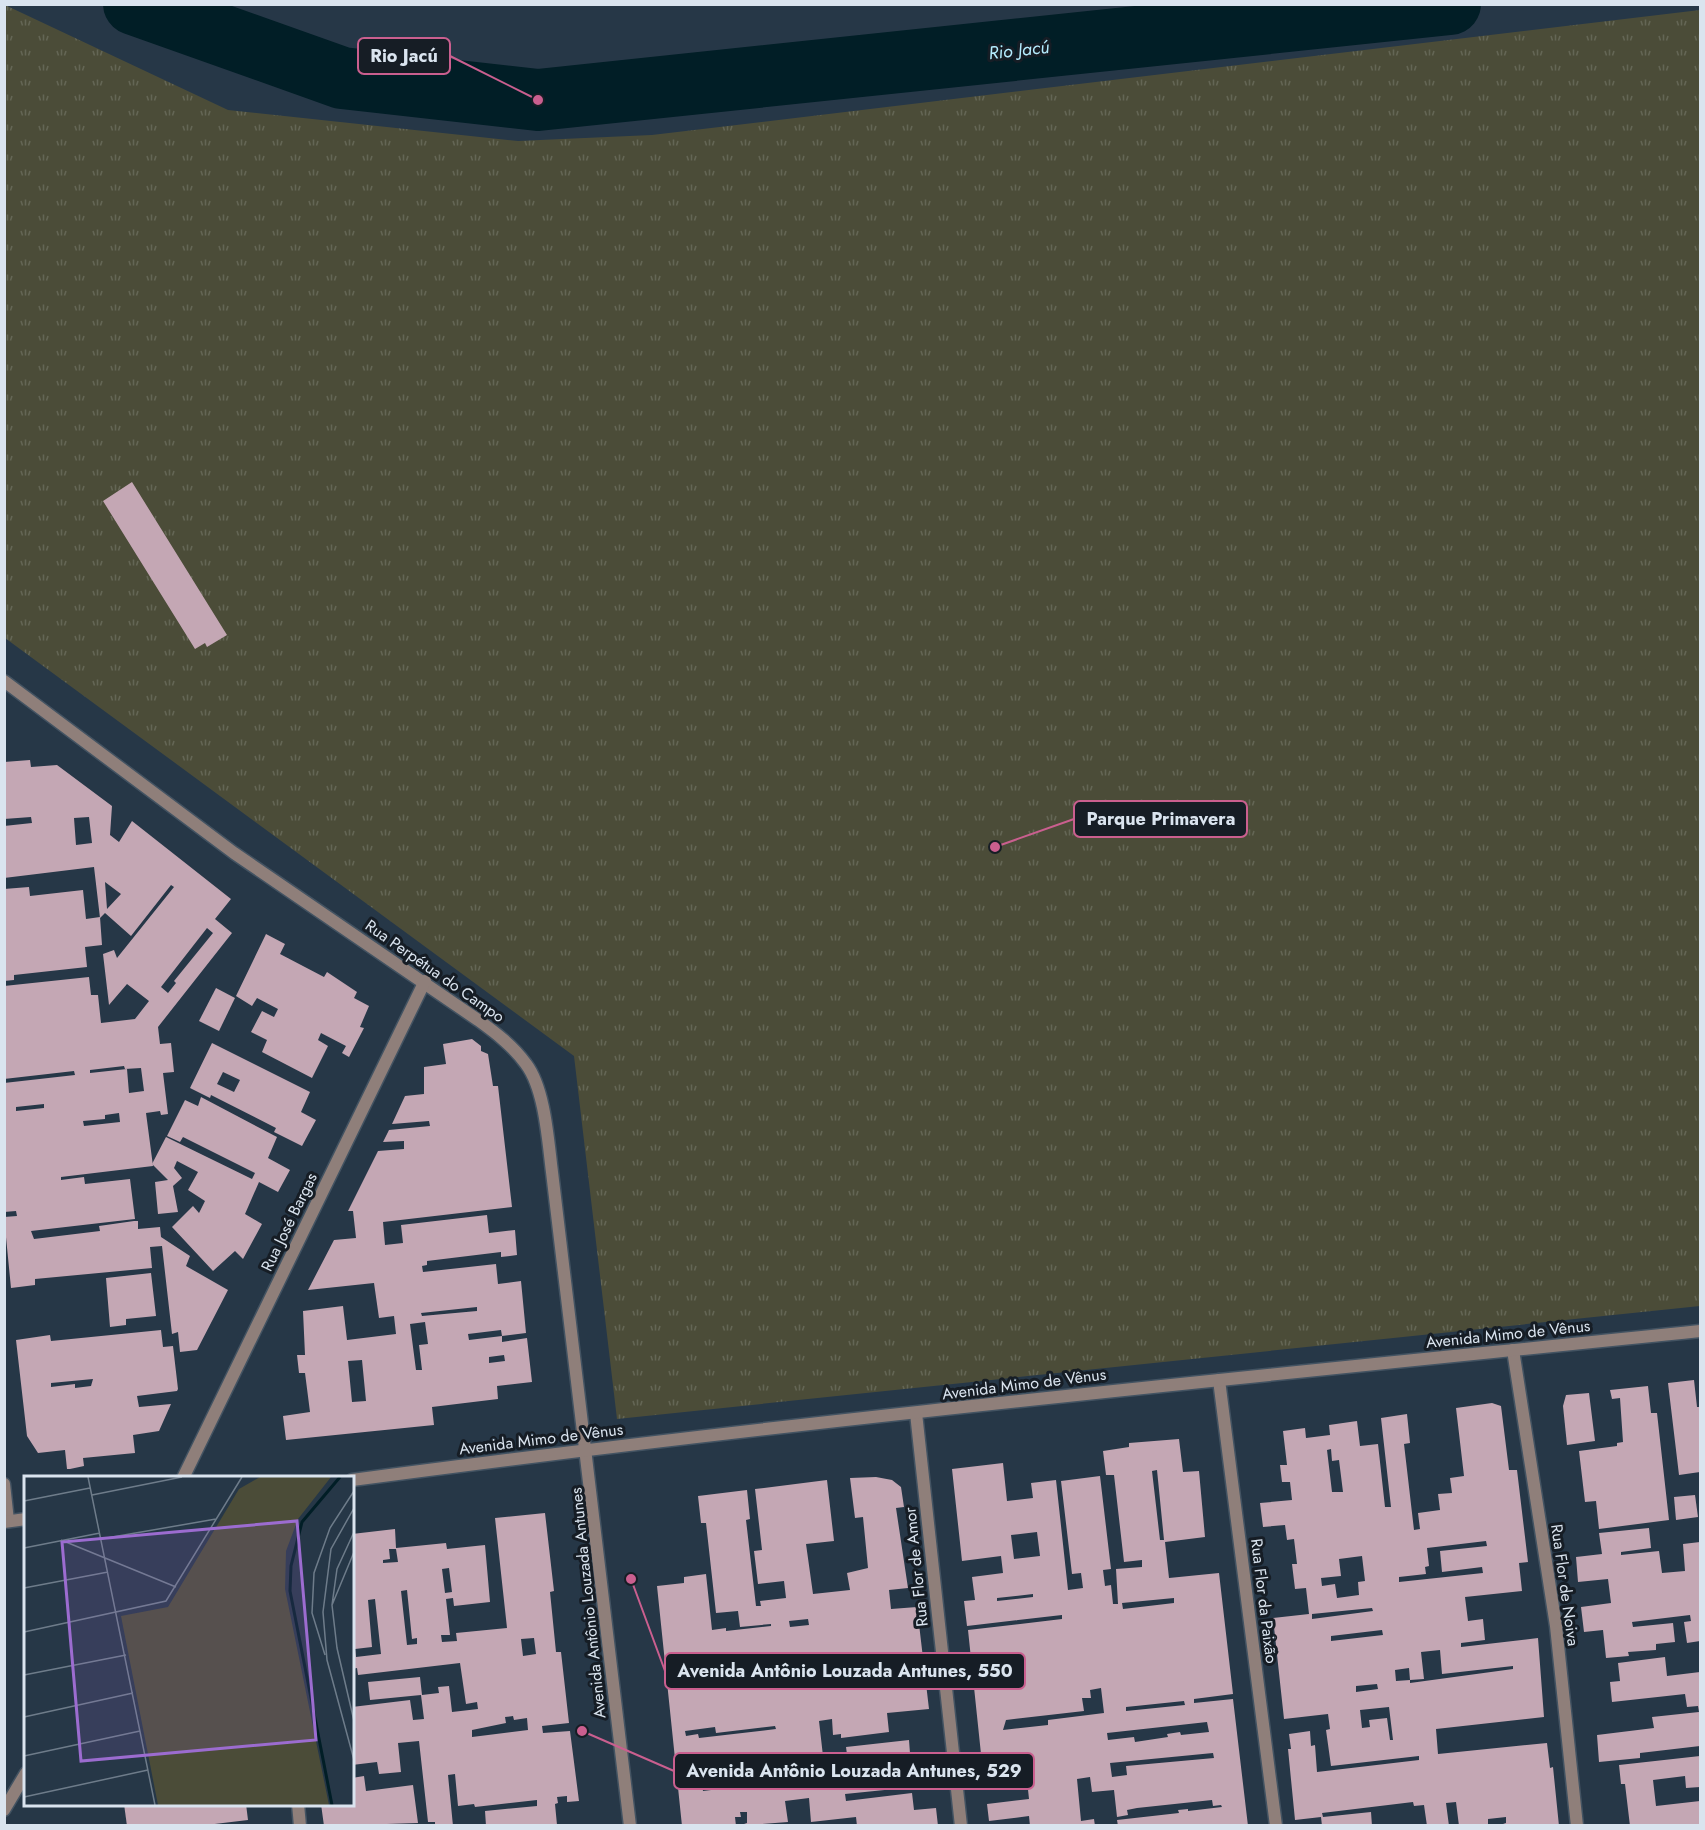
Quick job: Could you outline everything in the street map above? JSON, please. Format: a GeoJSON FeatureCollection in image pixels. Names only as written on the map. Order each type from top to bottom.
{"type":"FeatureCollection","features":[{"type":"Feature","properties":{"kind":"street","name":"Rua Perpétua do Campo"},"geometry":{"type":"LineString","coordinates":[[4,681],[234,853],[425,981],[507,1041],[528,1066],[542,1104],[587,1448]]}},
{"type":"Feature","properties":{"kind":"street","name":"Rua José Bargas"},"geometry":{"type":"LineString","coordinates":[[184,1476],[425,981]]}},
{"type":"Feature","properties":{"kind":"street","name":"Avenida Mimo de Vênus"},"geometry":{"type":"LineString","coordinates":[[354,1480],[587,1448],[1117,1389],[1701,1331]]}},
{"type":"Feature","properties":{"kind":"street","name":"Rua Flor de Noiva"},"geometry":{"type":"LineString","coordinates":[[1513,1350],[1556,1626],[1577,1826]]}},
{"type":"Feature","properties":{"kind":"street","name":"Rua Flor da Paixão"},"geometry":{"type":"LineString","coordinates":[[1219,1380],[1276,1826]]}},
{"type":"Feature","properties":{"kind":"street","name":"Rua Flor de Amor"},"geometry":{"type":"LineString","coordinates":[[916,1413],[961,1826]]}},
{"type":"Feature","properties":{"kind":"street","name":"Avenida Antônio Louzada Antunes"},"geometry":{"type":"LineString","coordinates":[[587,1448],[630,1826]]}},
{"type":"Feature","properties":{"kind":"street"},"geometry":{"type":"LineString","coordinates":[[4,1484],[6,1522],[24,1520]]}},
{"type":"Feature","properties":{"kind":"street"},"geometry":{"type":"LineString","coordinates":[[4,1810],[24,1776]]}},
{"type":"Feature","properties":{"kind":"street"},"geometry":{"type":"LineString","coordinates":[[298,1806],[300,1826]]}},
{"type":"Feature","properties":{"kind":"green space"},"geometry":{"type":"Polygon","coordinates":[[[5,5],[228,110],[518,141],[652,135],[1700,10],[1700,1306],[617,1419],[574,1056],[5,638],[5,5]]]}},
{"type":"Feature","properties":{"kind":"building"},"geometry":{"type":"Polygon","coordinates":[[[132,482],[227,635],[207,647],[205,643],[195,649],[103,501],[132,482]]]}},
{"type":"Feature","properties":{"kind":"building"},"geometry":{"type":"Polygon","coordinates":[[[30,760],[31,767],[57,765],[112,806],[110,835],[119,842],[132,821],[231,899],[215,919],[232,933],[158,1027],[160,1044],[171,1043],[174,1072],[163,1073],[168,1114],[161,1115],[160,1111],[146,1113],[153,1166],[61,1177],[61,1180],[84,1177],[85,1184],[130,1179],[135,1219],[31,1231],[34,1239],[100,1231],[99,1226],[134,1221],[138,1221],[138,1229],[160,1227],[161,1237],[190,1256],[186,1266],[228,1290],[197,1350],[180,1352],[178,1332],[172,1334],[162,1246],[150,1247],[152,1268],[35,1279],[35,1285],[11,1288],[4,1217],[17,1216],[16,1211],[4,1212],[4,1083],[75,1075],[74,1071],[4,1079],[4,986],[89,977],[91,995],[98,995],[101,1023],[135,1019],[149,1001],[127,984],[109,1005],[103,954],[114,950],[117,958],[174,887],[171,885],[131,936],[105,913],[100,918],[94,867],[4,878],[4,826],[32,823],[31,817],[4,819],[4,762],[30,760]],[[89,817],[74,818],[76,845],[92,843],[89,817]],[[105,882],[107,909],[121,894],[105,882]],[[207,928],[161,987],[168,993],[176,983],[174,981],[213,933],[207,928]],[[124,1066],[90,1070],[90,1073],[127,1069],[129,1093],[144,1091],[141,1068],[125,1069],[124,1066]],[[44,1104],[16,1107],[16,1111],[44,1108],[44,1104]],[[119,1113],[105,1115],[105,1119],[83,1121],[84,1126],[120,1122],[119,1113]]]}},
{"type":"Feature","properties":{"kind":"building"},"geometry":{"type":"Polygon","coordinates":[[[29,887],[30,896],[83,890],[86,919],[100,917],[102,945],[85,947],[87,967],[14,975],[14,980],[4,981],[4,889],[29,887]]]}},
{"type":"Feature","properties":{"kind":"building"},"geometry":{"type":"Polygon","coordinates":[[[266,934],[285,944],[280,954],[324,977],[327,972],[357,992],[354,998],[369,1006],[360,1027],[364,1028],[349,1057],[342,1053],[346,1046],[321,1033],[318,1040],[328,1046],[312,1078],[262,1052],[267,1040],[251,1032],[262,1011],[274,1017],[278,1009],[257,998],[252,1006],[236,996],[266,934]]]}},
{"type":"Feature","properties":{"kind":"building"},"geometry":{"type":"Polygon","coordinates":[[[216,988],[235,998],[219,1031],[199,1021],[216,988]]]}},
{"type":"Feature","properties":{"kind":"building"},"geometry":{"type":"Polygon","coordinates":[[[472,1039],[481,1046],[481,1051],[488,1054],[493,1086],[498,1086],[512,1207],[383,1222],[385,1245],[403,1243],[401,1225],[487,1215],[489,1233],[515,1230],[517,1255],[501,1257],[501,1252],[427,1261],[427,1265],[422,1266],[423,1272],[496,1264],[498,1284],[521,1281],[526,1333],[502,1336],[502,1342],[527,1338],[532,1382],[497,1386],[498,1399],[432,1407],[434,1425],[286,1440],[283,1416],[310,1412],[305,1373],[299,1373],[297,1355],[305,1355],[303,1311],[343,1306],[347,1340],[396,1334],[394,1316],[379,1318],[374,1283],[308,1290],[334,1240],[356,1238],[353,1211],[348,1211],[378,1151],[404,1149],[404,1141],[383,1142],[389,1130],[430,1126],[429,1121],[392,1124],[405,1096],[424,1094],[424,1067],[446,1064],[443,1044],[472,1039]],[[477,1307],[421,1313],[422,1316],[477,1311],[477,1307]],[[425,1322],[410,1324],[416,1370],[422,1370],[419,1345],[428,1344],[425,1322]],[[501,1330],[468,1334],[469,1340],[502,1336],[501,1330]],[[504,1355],[489,1357],[489,1363],[505,1361],[504,1355]],[[362,1360],[348,1361],[352,1402],[366,1401],[362,1360]]]}},
{"type":"Feature","properties":{"kind":"building"},"geometry":{"type":"Polygon","coordinates":[[[212,1043],[310,1092],[301,1112],[316,1120],[302,1146],[274,1132],[276,1128],[211,1095],[210,1098],[190,1088],[212,1043]],[[223,1072],[217,1084],[234,1092],[240,1080],[223,1072]]]}},
{"type":"Feature","properties":{"kind":"building"},"geometry":{"type":"Polygon","coordinates":[[[201,1097],[277,1137],[268,1158],[290,1170],[278,1192],[259,1182],[245,1214],[262,1224],[243,1259],[235,1251],[213,1271],[172,1227],[193,1206],[199,1213],[205,1201],[188,1190],[198,1172],[177,1161],[174,1168],[182,1178],[173,1186],[178,1212],[158,1214],[155,1182],[168,1180],[152,1164],[166,1137],[252,1179],[255,1173],[183,1137],[180,1142],[167,1136],[185,1100],[198,1106],[201,1097]]]}},
{"type":"Feature","properties":{"kind":"building"},"geometry":{"type":"Polygon","coordinates":[[[151,1273],[156,1316],[126,1319],[126,1325],[110,1327],[106,1278],[151,1273]]]}},
{"type":"Feature","properties":{"kind":"building"},"geometry":{"type":"Polygon","coordinates":[[[161,1330],[163,1347],[173,1346],[178,1389],[177,1391],[137,1396],[139,1407],[171,1404],[159,1431],[133,1435],[135,1453],[83,1458],[84,1466],[70,1469],[67,1469],[65,1450],[38,1453],[27,1436],[16,1340],[50,1335],[51,1341],[161,1330]],[[93,1379],[51,1383],[51,1387],[75,1384],[75,1388],[91,1386],[93,1379]]]}},
{"type":"Feature","properties":{"kind":"building"},"geometry":{"type":"Polygon","coordinates":[[[1694,1380],[1697,1407],[1700,1407],[1700,1472],[1679,1475],[1668,1383],[1694,1380]]]}},
{"type":"Feature","properties":{"kind":"building"},"geometry":{"type":"Polygon","coordinates":[[[1648,1386],[1651,1413],[1657,1413],[1669,1520],[1599,1529],[1596,1501],[1585,1502],[1579,1451],[1617,1446],[1617,1443],[1623,1442],[1620,1398],[1612,1399],[1610,1390],[1648,1386]]]}},
{"type":"Feature","properties":{"kind":"building"},"geometry":{"type":"Polygon","coordinates":[[[1589,1393],[1595,1441],[1567,1445],[1563,1406],[1566,1395],[1589,1393]]]}},
{"type":"Feature","properties":{"kind":"building"},"geometry":{"type":"Polygon","coordinates":[[[1492,1403],[1501,1406],[1509,1470],[1517,1470],[1528,1562],[1519,1563],[1522,1591],[1465,1597],[1468,1621],[1483,1619],[1485,1640],[1461,1643],[1461,1647],[1538,1638],[1544,1717],[1436,1729],[1438,1754],[1547,1743],[1550,1768],[1553,1767],[1559,1826],[1497,1826],[1506,1823],[1506,1817],[1488,1819],[1488,1826],[1459,1826],[1456,1802],[1446,1803],[1449,1826],[1427,1826],[1424,1805],[1414,1806],[1413,1802],[1322,1813],[1323,1817],[1371,1812],[1372,1826],[1322,1826],[1321,1817],[1295,1820],[1288,1749],[1291,1749],[1289,1734],[1310,1731],[1311,1746],[1315,1745],[1317,1772],[1419,1760],[1419,1756],[1331,1766],[1326,1730],[1330,1729],[1328,1714],[1284,1719],[1273,1618],[1309,1614],[1306,1588],[1295,1589],[1292,1564],[1297,1564],[1294,1539],[1287,1540],[1285,1525],[1263,1527],[1260,1503],[1292,1500],[1290,1482],[1282,1482],[1280,1465],[1287,1465],[1283,1431],[1305,1428],[1306,1438],[1330,1435],[1329,1425],[1357,1421],[1360,1446],[1378,1444],[1385,1507],[1391,1507],[1381,1418],[1407,1414],[1410,1443],[1404,1444],[1414,1530],[1420,1529],[1418,1513],[1440,1510],[1438,1494],[1452,1493],[1450,1478],[1464,1476],[1456,1408],[1492,1403]],[[1331,1449],[1327,1450],[1332,1492],[1343,1492],[1339,1460],[1332,1461],[1331,1449]],[[1486,1541],[1427,1548],[1429,1566],[1425,1567],[1426,1574],[1399,1577],[1399,1582],[1483,1573],[1482,1567],[1442,1572],[1440,1551],[1487,1546],[1486,1541]],[[1362,1556],[1339,1559],[1341,1576],[1321,1578],[1322,1586],[1335,1584],[1337,1598],[1359,1595],[1358,1582],[1365,1581],[1362,1556]],[[1372,1608],[1312,1614],[1312,1619],[1373,1611],[1372,1608]],[[1382,1630],[1331,1636],[1331,1641],[1383,1635],[1382,1630]],[[1440,1650],[1421,1652],[1424,1679],[1410,1680],[1410,1683],[1513,1669],[1513,1666],[1442,1674],[1440,1650]],[[1409,1668],[1395,1670],[1396,1681],[1410,1680],[1409,1668]],[[1377,1684],[1356,1686],[1356,1692],[1378,1689],[1377,1684]],[[1389,1707],[1360,1710],[1362,1728],[1370,1727],[1369,1720],[1387,1718],[1390,1740],[1393,1740],[1389,1707]]]}},
{"type":"Feature","properties":{"kind":"building"},"geometry":{"type":"Polygon","coordinates":[[[1179,1439],[1183,1472],[1199,1471],[1205,1537],[1165,1542],[1169,1578],[1219,1573],[1233,1694],[1194,1699],[1194,1703],[1233,1699],[1248,1826],[1118,1826],[1117,1820],[1179,1813],[1178,1810],[1222,1807],[1221,1805],[1213,1806],[1212,1800],[1137,1808],[1127,1810],[1128,1815],[1117,1817],[1114,1790],[1092,1792],[1090,1777],[1077,1779],[1081,1821],[1094,1819],[1095,1826],[1030,1826],[1029,1816],[989,1821],[987,1804],[1029,1799],[1026,1771],[1004,1774],[1001,1752],[981,1754],[968,1630],[1062,1619],[1062,1615],[967,1626],[964,1601],[975,1600],[972,1577],[1003,1573],[1001,1556],[962,1561],[952,1469],[1003,1463],[1007,1501],[1033,1498],[1031,1483],[1056,1480],[1068,1590],[1083,1588],[1081,1573],[1072,1574],[1061,1481],[1100,1476],[1111,1569],[1103,1570],[1105,1586],[1111,1585],[1113,1604],[1118,1604],[1116,1569],[1142,1567],[1142,1560],[1124,1562],[1114,1475],[1106,1475],[1103,1451],[1129,1447],[1129,1443],[1179,1439]],[[1157,1470],[1152,1471],[1160,1540],[1164,1540],[1157,1470]],[[1037,1532],[1011,1535],[1014,1559],[1040,1556],[1037,1532]],[[1033,1594],[997,1598],[997,1601],[1033,1597],[1033,1594]],[[1174,1598],[1122,1603],[1123,1609],[1174,1603],[1174,1598]],[[1101,1688],[1090,1690],[1091,1698],[1082,1698],[1084,1711],[1006,1720],[1003,1730],[1048,1725],[1048,1720],[1104,1713],[1101,1688]],[[1184,1701],[1126,1707],[1126,1711],[1185,1705],[1184,1701]],[[1207,1722],[1107,1733],[1108,1740],[1134,1737],[1135,1742],[1168,1737],[1167,1734],[1180,1732],[1181,1735],[1209,1732],[1207,1722]],[[1213,1753],[1110,1763],[1112,1777],[1127,1775],[1126,1766],[1214,1758],[1213,1753]]]}},
{"type":"Feature","properties":{"kind":"building"},"geometry":{"type":"Polygon","coordinates":[[[876,1477],[892,1480],[901,1487],[904,1507],[896,1508],[908,1588],[889,1590],[891,1609],[917,1607],[929,1709],[887,1713],[889,1732],[841,1738],[841,1734],[833,1735],[832,1719],[819,1721],[823,1756],[840,1754],[842,1769],[849,1769],[846,1747],[909,1740],[911,1767],[928,1765],[927,1759],[931,1759],[934,1785],[845,1794],[846,1801],[912,1793],[914,1810],[936,1808],[938,1826],[857,1826],[856,1817],[811,1822],[809,1798],[785,1801],[788,1822],[738,1826],[747,1823],[747,1812],[740,1812],[741,1817],[735,1817],[736,1826],[682,1826],[657,1586],[684,1583],[684,1577],[706,1574],[712,1630],[726,1628],[726,1631],[771,1626],[771,1624],[740,1627],[738,1611],[716,1613],[706,1523],[701,1523],[698,1496],[747,1490],[750,1519],[746,1520],[756,1606],[761,1606],[760,1601],[786,1598],[784,1581],[758,1584],[754,1551],[762,1550],[755,1489],[827,1480],[834,1541],[806,1544],[813,1594],[850,1590],[847,1573],[868,1568],[863,1517],[855,1518],[850,1478],[876,1477]],[[808,1619],[789,1621],[790,1627],[809,1625],[808,1619]],[[860,1661],[813,1666],[813,1670],[861,1664],[860,1661]],[[771,1670],[694,1678],[694,1687],[773,1678],[771,1670]],[[775,1726],[716,1733],[715,1727],[685,1731],[686,1736],[698,1734],[699,1738],[776,1729],[775,1726]],[[828,1771],[810,1773],[811,1782],[829,1780],[828,1771]],[[783,1773],[710,1781],[710,1785],[702,1785],[703,1791],[785,1781],[786,1790],[789,1790],[787,1776],[783,1776],[783,1773]]]}},
{"type":"Feature","properties":{"kind":"building"},"geometry":{"type":"Polygon","coordinates":[[[1695,1495],[1698,1517],[1676,1520],[1674,1497],[1695,1495]]]}},
{"type":"Feature","properties":{"kind":"building"},"geometry":{"type":"Polygon","coordinates":[[[545,1513],[554,1591],[550,1592],[556,1652],[561,1652],[569,1723],[542,1726],[543,1733],[570,1731],[579,1801],[567,1802],[567,1796],[557,1797],[558,1803],[555,1804],[557,1825],[486,1826],[485,1811],[537,1806],[537,1800],[475,1807],[474,1804],[458,1806],[455,1774],[448,1775],[453,1826],[435,1826],[435,1822],[428,1822],[419,1741],[398,1743],[401,1772],[379,1774],[377,1762],[354,1765],[354,1707],[410,1700],[413,1720],[424,1719],[421,1695],[370,1700],[368,1682],[420,1677],[422,1695],[439,1693],[438,1687],[449,1686],[452,1712],[478,1709],[477,1702],[466,1704],[460,1663],[358,1675],[357,1668],[354,1669],[354,1534],[395,1529],[396,1548],[446,1543],[447,1549],[485,1545],[490,1602],[454,1606],[453,1598],[446,1599],[450,1635],[441,1635],[442,1642],[457,1641],[456,1633],[507,1628],[495,1518],[545,1513]],[[389,1549],[390,1559],[383,1560],[383,1563],[398,1562],[396,1549],[389,1549]],[[449,1568],[442,1569],[445,1593],[452,1592],[449,1568]],[[407,1590],[401,1591],[407,1645],[417,1644],[417,1638],[412,1639],[407,1590]],[[375,1599],[368,1600],[372,1647],[355,1649],[356,1657],[381,1654],[375,1599]],[[534,1638],[521,1639],[523,1656],[536,1654],[534,1638]],[[513,1716],[505,1717],[506,1723],[472,1730],[472,1737],[528,1730],[527,1718],[514,1720],[513,1716]]]}},
{"type":"Feature","properties":{"kind":"building"},"geometry":{"type":"Polygon","coordinates":[[[1649,1528],[1651,1548],[1621,1552],[1621,1555],[1659,1551],[1662,1573],[1685,1571],[1683,1544],[1700,1542],[1700,1641],[1687,1643],[1684,1622],[1691,1621],[1690,1615],[1632,1622],[1633,1627],[1673,1623],[1675,1642],[1656,1644],[1656,1650],[1628,1652],[1629,1656],[1606,1658],[1603,1630],[1584,1632],[1581,1607],[1611,1603],[1608,1579],[1578,1582],[1576,1557],[1602,1554],[1599,1533],[1649,1528]]]}},
{"type":"Feature","properties":{"kind":"building"},"geometry":{"type":"Polygon","coordinates":[[[1665,1657],[1667,1676],[1700,1672],[1700,1746],[1640,1753],[1640,1758],[1599,1762],[1597,1735],[1654,1728],[1652,1717],[1699,1712],[1698,1706],[1687,1707],[1685,1694],[1612,1702],[1610,1682],[1620,1681],[1618,1663],[1665,1657]]]}},
{"type":"Feature","properties":{"kind":"building"},"geometry":{"type":"Polygon","coordinates":[[[1700,1756],[1700,1787],[1686,1788],[1685,1776],[1653,1780],[1656,1806],[1700,1801],[1700,1826],[1630,1826],[1625,1784],[1621,1784],[1619,1765],[1700,1756]]]}},
{"type":"Feature","properties":{"kind":"building"},"geometry":{"type":"Polygon","coordinates":[[[364,1776],[366,1791],[413,1785],[418,1823],[324,1826],[321,1806],[354,1806],[354,1778],[364,1776]]]}},
{"type":"Feature","properties":{"kind":"building"},"geometry":{"type":"Polygon","coordinates":[[[124,1806],[246,1806],[248,1820],[198,1826],[127,1826],[124,1806]]]}},
{"type":"Feature","properties":{"kind":"waterway","name":"Rio Jacú"},"geometry":{"type":"LineString","coordinates":[[134,4],[342,78],[538,100],[1450,4]]}},
{"type":"Feature","properties":{"kind":"place","name":"Rio Jacú"},"geometry":{"type":"Point","coordinates":[538,100]}},
{"type":"Feature","properties":{"kind":"place","name":"Parque Primavera"},"geometry":{"type":"Point","coordinates":[995,847]}},
{"type":"Feature","properties":{"kind":"place","name":"Avenida Antônio Louzada Antunes, 550"},"geometry":{"type":"Point","coordinates":[631,1579]}},
{"type":"Feature","properties":{"kind":"place","name":"Avenida Antônio Louzada Antunes, 529"},"geometry":{"type":"Point","coordinates":[582,1731]}}]}
